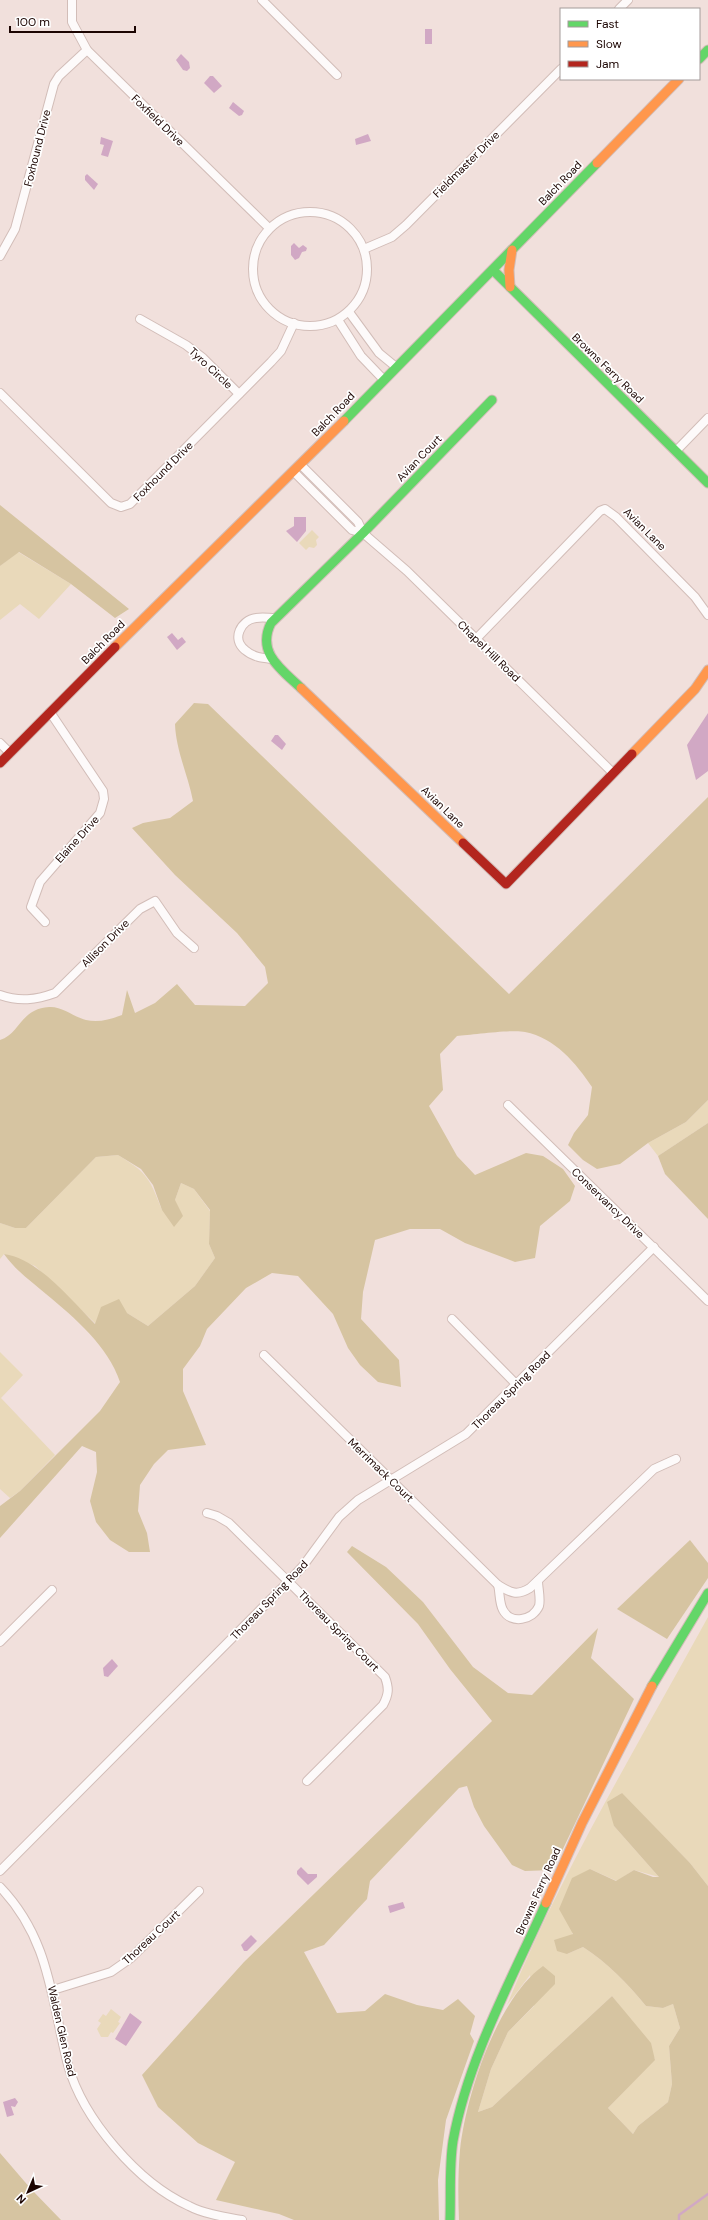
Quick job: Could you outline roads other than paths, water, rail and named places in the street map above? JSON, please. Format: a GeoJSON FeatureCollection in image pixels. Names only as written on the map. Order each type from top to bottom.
{"type":"FeatureCollection","features":[{"type":"Feature","properties":{"kind":"street","name":"Foxfield Drive"},"geometry":{"type":"LineString","coordinates":[[72,0],[72,22],[86,50],[268,227]]}},
{"type":"Feature","properties":{"kind":"street"},"geometry":{"type":"LineString","coordinates":[[262,0],[337,75]]}},
{"type":"Feature","properties":{"kind":"street"},"geometry":{"type":"LineString","coordinates":[[620,8],[628,0]]}},
{"type":"Feature","properties":{"kind":"street","name":"Foxhound Drive"},"geometry":{"type":"LineString","coordinates":[[0,256],[15,229],[54,84],[59,76],[86,50]]}},
{"type":"Feature","properties":{"kind":"street"},"geometry":{"type":"LineString","coordinates":[[700,58],[708,50]]}},
{"type":"Feature","properties":{"kind":"street","name":"Fieldmaster Drive"},"geometry":{"type":"LineString","coordinates":[[364,249],[392,237],[406,225],[560,70]]}},
{"type":"Feature","properties":{"kind":"street","name":"Balch Road"},"geometry":{"type":"LineString","coordinates":[[0,763],[301,465],[678,80]]}},
{"type":"Feature","properties":{"kind":"street"},"geometry":{"type":"LineString","coordinates":[[297,213],[316,213],[338,220],[350,229],[360,240],[364,249],[367,258],[367,278],[360,297],[349,312],[338,320],[313,326],[294,324],[270,310],[262,301],[255,287],[252,267],[253,255],[258,242],[268,227],[297,213]]}},
{"type":"Feature","properties":{"kind":"street"},"geometry":{"type":"LineString","coordinates":[[510,287],[509,270],[512,250]]}},
{"type":"Feature","properties":{"kind":"street","name":"Browns Ferry Road"},"geometry":{"type":"LineString","coordinates":[[493,270],[708,483]]}},
{"type":"Feature","properties":{"kind":"street"},"geometry":{"type":"LineString","coordinates":[[349,312],[374,347],[396,367]]}},
{"type":"Feature","properties":{"kind":"street","name":"Tyro Circle"},"geometry":{"type":"LineString","coordinates":[[140,319],[186,345],[203,358],[239,394]]}},
{"type":"Feature","properties":{"kind":"street"},"geometry":{"type":"LineString","coordinates":[[338,320],[361,356],[384,380]]}},
{"type":"Feature","properties":{"kind":"street","name":"Foxhound Drive"},"geometry":{"type":"LineString","coordinates":[[0,393],[111,503],[121,507],[130,504],[281,351],[294,324]]}},
{"type":"Feature","properties":{"kind":"street","name":"Avian Court"},"geometry":{"type":"LineString","coordinates":[[363,533],[492,400]]}},
{"type":"Feature","properties":{"kind":"street"},"geometry":{"type":"LineString","coordinates":[[676,451],[708,418]]}},
{"type":"Feature","properties":{"kind":"street","name":"Chapel Hill Road"},"geometry":{"type":"LineString","coordinates":[[301,465],[358,522],[363,533],[407,571],[612,772]]}},
{"type":"Feature","properties":{"kind":"street","name":"Chapel Hill Road"},"geometry":{"type":"LineString","coordinates":[[294,472],[352,530],[363,533]]}},
{"type":"Feature","properties":{"kind":"street","name":"Avian Lane"},"geometry":{"type":"LineString","coordinates":[[476,639],[600,512],[605,509],[616,517],[695,597],[708,615]]}},
{"type":"Feature","properties":{"kind":"street","name":"Avian Lane"},"geometry":{"type":"LineString","coordinates":[[363,533],[275,618],[268,628],[265,638],[266,648],[271,659],[506,884],[612,772],[695,690],[708,670]]}},
{"type":"Feature","properties":{"kind":"street"},"geometry":{"type":"LineString","coordinates":[[271,659],[255,656],[244,650],[238,641],[239,629],[245,621],[256,618],[275,618]]}},
{"type":"Feature","properties":{"kind":"street","name":"Elaine Drive"},"geometry":{"type":"LineString","coordinates":[[45,922],[32,907],[40,882],[87,831],[100,813],[104,799],[103,791],[50,712]]}},
{"type":"Feature","properties":{"kind":"street"},"geometry":{"type":"LineString","coordinates":[[0,743],[10,753]]}},
{"type":"Feature","properties":{"kind":"street","name":"Allison Drive"},"geometry":{"type":"LineString","coordinates":[[0,995],[11,999],[38,1000],[55,993],[140,909],[155,901],[162,908],[177,933],[194,948]]}},
{"type":"Feature","properties":{"kind":"street","name":"Conservancy Drive"},"geometry":{"type":"LineString","coordinates":[[508,1105],[708,1301]]}},
{"type":"Feature","properties":{"kind":"street","name":"Thoreau Spring Road"},"geometry":{"type":"LineString","coordinates":[[0,1871],[288,1582],[310,1557],[339,1517],[358,1500],[391,1479],[459,1440],[654,1247]]}},
{"type":"Feature","properties":{"kind":"street"},"geometry":{"type":"LineString","coordinates":[[452,1319],[516,1384]]}},
{"type":"Feature","properties":{"kind":"street","name":"Merrimack Court"},"geometry":{"type":"LineString","coordinates":[[264,1355],[498,1585],[511,1593],[522,1593],[538,1581],[654,1469],[676,1459]]}},
{"type":"Feature","properties":{"kind":"street","name":"Thoreau Spring Court"},"geometry":{"type":"LineString","coordinates":[[207,1513],[217,1516],[229,1524],[385,1677],[388,1688],[387,1696],[383,1705],[307,1781]]}},
{"type":"Feature","properties":{"kind":"street"},"geometry":{"type":"LineString","coordinates":[[498,1585],[502,1609],[513,1619],[522,1619],[532,1615],[539,1606],[538,1581]]}},
{"type":"Feature","properties":{"kind":"street"},"geometry":{"type":"LineString","coordinates":[[0,1642],[52,1590]]}},
{"type":"Feature","properties":{"kind":"street","name":"Browns Ferry Road"},"geometry":{"type":"LineString","coordinates":[[450,2220],[453,2142],[467,2084],[481,2048],[582,1823],[646,1697],[708,1593]]}},
{"type":"Feature","properties":{"kind":"street","name":"Walden Glen Road"},"geometry":{"type":"LineString","coordinates":[[0,1887],[26,1918],[39,1945],[53,1990],[69,2066],[78,2093],[95,2123],[155,2186],[189,2207],[242,2220]]}},
{"type":"Feature","properties":{"kind":"street","name":"Thoreau Court"},"geometry":{"type":"LineString","coordinates":[[53,1990],[111,1972],[131,1958],[199,1891]]}},
{"type":"Feature","properties":{"kind":"waterway"},"geometry":{"type":"LineString","coordinates":[[679,2220],[679,2215],[708,2194]]}}]}
